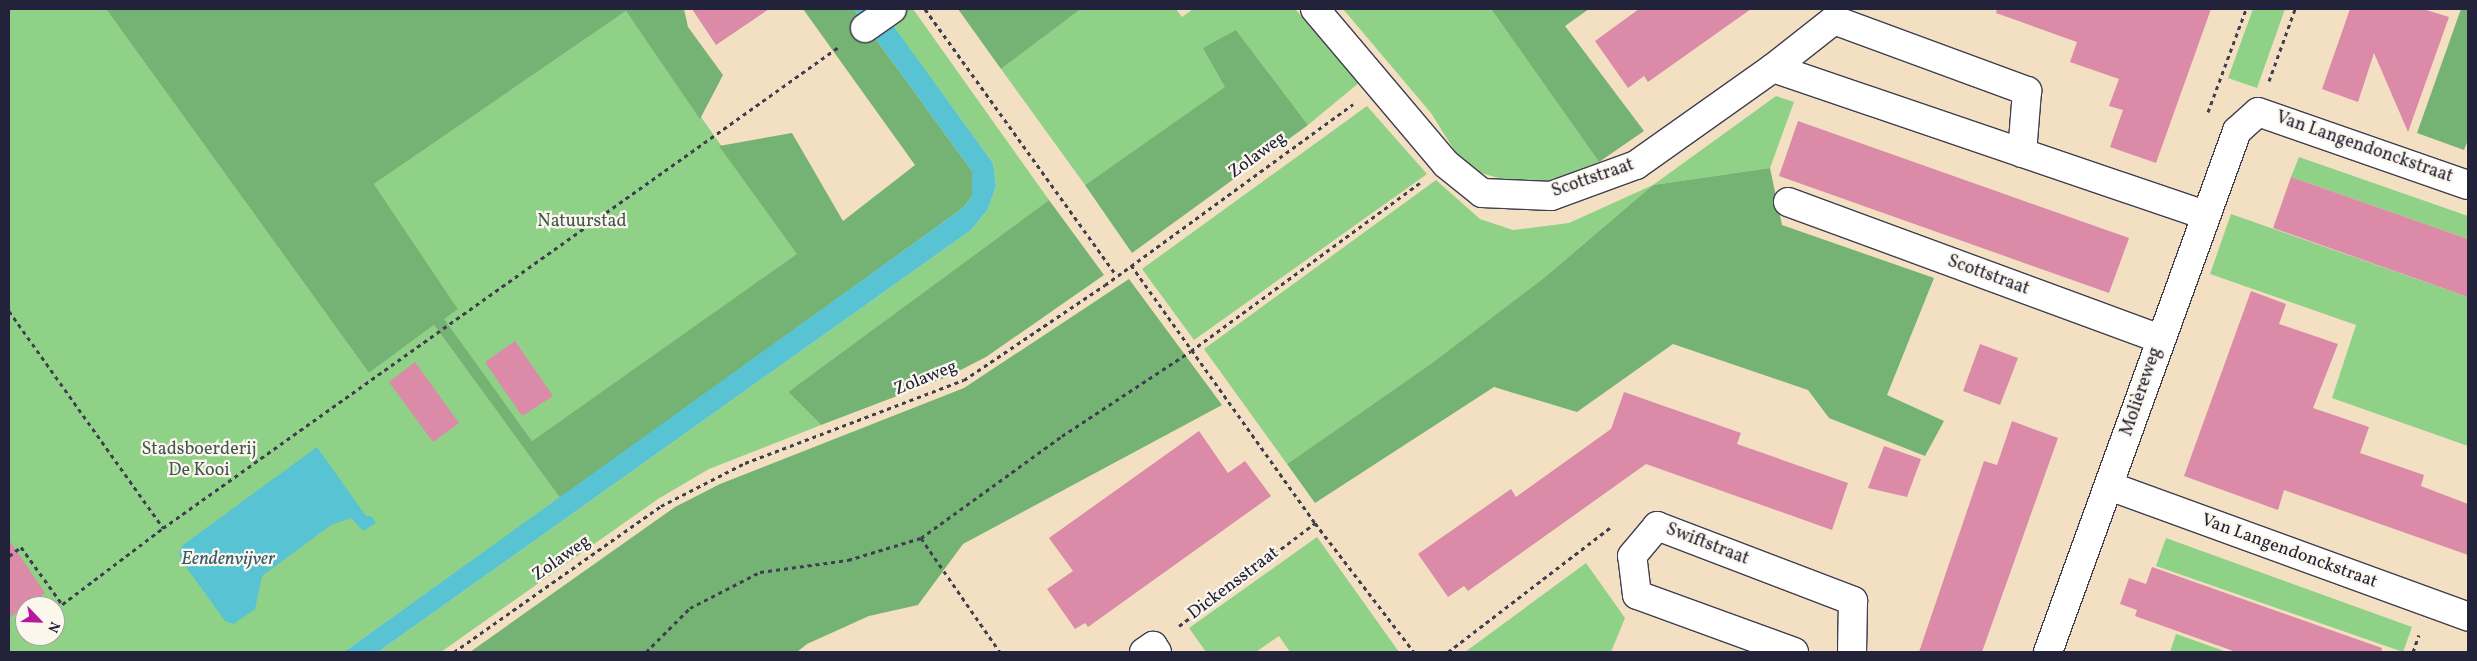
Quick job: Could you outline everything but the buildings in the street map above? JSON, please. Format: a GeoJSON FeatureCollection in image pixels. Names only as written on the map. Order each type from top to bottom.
{"type":"FeatureCollection","features":[{"type":"Feature","properties":{"kind":"street","name":"Scottstraat"},"geometry":{"type":"LineString","coordinates":[[1316,9],[1381,83],[1446,164],[1482,193],[1551,196],[1636,165],[1773,68],[1834,20],[2027,91],[2022,153]]}},
{"type":"Feature","properties":{"kind":"street"},"geometry":{"type":"LineString","coordinates":[[1773,68],[2206,215]]}},
{"type":"Feature","properties":{"kind":"street","name":"Van Langendonckstraat"},"geometry":{"type":"LineString","coordinates":[[2236,131],[2258,112],[2468,185]]}},
{"type":"Feature","properties":{"kind":"street","name":"Molièreweg"},"geometry":{"type":"LineString","coordinates":[[2048,652],[2236,131]]}},
{"type":"Feature","properties":{"kind":"street","name":"Scottstraat"},"geometry":{"type":"LineString","coordinates":[[1788,202],[2161,339]]}},
{"type":"Feature","properties":{"kind":"street","name":"Van Langendonckstraat"},"geometry":{"type":"LineString","coordinates":[[2109,486],[2468,617]]}},
{"type":"Feature","properties":{"kind":"street","name":"Swiftstraat"},"geometry":{"type":"LineString","coordinates":[[1794,652],[1638,595],[1632,556],[1657,526],[1853,601],[1852,652]]}},
{"type":"Feature","properties":{"kind":"path"},"geometry":{"type":"LineString","coordinates":[[925,9],[1116,276]]}},
{"type":"Feature","properties":{"kind":"path"},"geometry":{"type":"LineString","coordinates":[[2205,120],[2246,9]]}},
{"type":"Feature","properties":{"kind":"path"},"geometry":{"type":"LineString","coordinates":[[2258,112],[2295,9]]}},
{"type":"Feature","properties":{"kind":"path"},"geometry":{"type":"LineString","coordinates":[[65,602],[163,528],[880,17]]}},
{"type":"Feature","properties":{"kind":"path","name":"Zolaweg"},"geometry":{"type":"LineString","coordinates":[[454,652],[661,506],[744,464],[964,380],[1116,276],[1381,83]]}},
{"type":"Feature","properties":{"kind":"path"},"geometry":{"type":"LineString","coordinates":[[646,652],[690,608],[760,572],[848,560],[921,538],[1062,436],[1191,351],[1446,164]]}},
{"type":"Feature","properties":{"kind":"path"},"geometry":{"type":"LineString","coordinates":[[1131,265],[1315,522],[1414,652]]}},
{"type":"Feature","properties":{"kind":"path"},"geometry":{"type":"LineString","coordinates":[[9,311],[163,528]]}},
{"type":"Feature","properties":{"kind":"path"},"geometry":{"type":"LineString","coordinates":[[1448,652],[1624,516],[1657,526]]}},
{"type":"Feature","properties":{"kind":"path","name":"Dickensstraat"},"geometry":{"type":"LineString","coordinates":[[1151,650],[1315,522]]}},
{"type":"Feature","properties":{"kind":"path"},"geometry":{"type":"LineString","coordinates":[[921,538],[1000,652]]}},
{"type":"Feature","properties":{"kind":"path"},"geometry":{"type":"LineString","coordinates":[[9,556],[21,547],[56,596]]}},
{"type":"Feature","properties":{"kind":"green space","name":"Stadsboerderij De Kooi"},"geometry":{"type":"Polygon","coordinates":[[[9,9],[106,9],[369,373],[434,325],[560,498],[344,652],[9,652],[9,9]]]}},
{"type":"Feature","properties":{"kind":"green space"},"geometry":{"type":"Polygon","coordinates":[[[106,9],[684,9],[688,27],[723,75],[700,119],[626,11],[374,184],[458,309],[444,319],[532,441],[797,254],[719,146],[792,133],[843,221],[915,165],[803,9],[854,9],[972,171],[972,196],[963,208],[560,498],[434,325],[369,373],[106,9]]]}},
{"type":"Feature","properties":{"kind":"green space"},"geometry":{"type":"Polygon","coordinates":[[[908,9],[913,9],[1049,200],[788,392],[821,425],[709,469],[658,499],[441,652],[378,652],[971,230],[988,209],[996,186],[993,163],[890,22],[908,9]]]}},
{"type":"Feature","properties":{"kind":"green space"},"geometry":{"type":"Polygon","coordinates":[[[958,9],[1081,9],[1001,69],[958,9]]]}},
{"type":"Feature","properties":{"kind":"green space"},"geometry":{"type":"Polygon","coordinates":[[[1081,9],[1176,9],[1182,17],[1193,9],[1295,9],[1360,82],[1308,125],[1236,30],[1226,87],[1085,185],[1001,69],[1081,9]]]}},
{"type":"Feature","properties":{"kind":"green space"},"geometry":{"type":"Polygon","coordinates":[[[1343,9],[1491,9],[1599,162],[1556,181],[1516,183],[1481,173],[1456,153],[1431,113],[1343,9]]]}},
{"type":"Feature","properties":{"kind":"green space"},"geometry":{"type":"Polygon","coordinates":[[[1491,9],[1589,9],[1565,26],[1644,131],[1599,162],[1491,9]]]}},
{"type":"Feature","properties":{"kind":"green space"},"geometry":{"type":"Polygon","coordinates":[[[2253,9],[2285,9],[2257,88],[2228,78],[2253,9]]]}},
{"type":"Feature","properties":{"kind":"green space"},"geometry":{"type":"Polygon","coordinates":[[[2461,9],[2468,9],[2468,140],[2464,150],[2417,133],[2461,9]]]}},
{"type":"Feature","properties":{"kind":"green space","name":"Natuurstad"},"geometry":{"type":"Polygon","coordinates":[[[626,11],[798,254],[532,441],[443,319],[458,309],[374,184],[626,11]]]}},
{"type":"Feature","properties":{"kind":"green space"},"geometry":{"type":"Polygon","coordinates":[[[1236,30],[1308,125],[1132,253],[1085,185],[1225,87],[1203,48],[1236,30]]]}},
{"type":"Feature","properties":{"kind":"green space"},"geometry":{"type":"Polygon","coordinates":[[[1776,96],[1794,102],[1770,168],[1653,185],[1776,96]]]}},
{"type":"Feature","properties":{"kind":"green space"},"geometry":{"type":"Polygon","coordinates":[[[1367,106],[1427,174],[1194,340],[1142,269],[1367,106]]]}},
{"type":"Feature","properties":{"kind":"green space"},"geometry":{"type":"Polygon","coordinates":[[[2299,157],[2468,216],[2468,239],[2291,177],[2299,157]]]}},
{"type":"Feature","properties":{"kind":"green space"},"geometry":{"type":"Polygon","coordinates":[[[1770,168],[1782,225],[1934,278],[1887,395],[1944,421],[1925,456],[1829,418],[1808,390],[1673,344],[1577,412],[1494,387],[1315,503],[1287,464],[1432,363],[1545,277],[1653,185],[1770,168]]]}},
{"type":"Feature","properties":{"kind":"green space"},"geometry":{"type":"Polygon","coordinates":[[[1436,180],[1480,219],[1513,230],[1569,223],[1653,185],[1545,277],[1432,363],[1287,464],[1204,349],[1436,180]]]}},
{"type":"Feature","properties":{"kind":"green space"},"geometry":{"type":"Polygon","coordinates":[[[1049,200],[1104,275],[986,357],[947,377],[821,425],[788,392],[1049,200]]]}},
{"type":"Feature","properties":{"kind":"green space"},"geometry":{"type":"Polygon","coordinates":[[[2231,214],[2468,297],[2468,446],[2332,398],[2356,325],[2210,274],[2231,214]]]}},
{"type":"Feature","properties":{"kind":"green space"},"geometry":{"type":"Polygon","coordinates":[[[1129,279],[1222,405],[963,544],[918,605],[869,616],[807,644],[797,652],[470,652],[675,507],[720,484],[964,388],[1129,279]]]}},
{"type":"Feature","properties":{"kind":"green space"},"geometry":{"type":"Polygon","coordinates":[[[1317,537],[1399,652],[1290,652],[1279,636],[1256,652],[1206,652],[1189,628],[1317,537]]]}},
{"type":"Feature","properties":{"kind":"green space"},"geometry":{"type":"Polygon","coordinates":[[[2166,538],[2412,627],[2403,652],[2156,566],[2166,538]]]}},
{"type":"Feature","properties":{"kind":"green space"},"geometry":{"type":"Polygon","coordinates":[[[1586,563],[1625,618],[1611,652],[1465,652],[1586,563]]]}},
{"type":"Feature","properties":{"kind":"green space"},"geometry":{"type":"Polygon","coordinates":[[[2176,634],[2227,652],[2170,652],[2176,634]]]}},
{"type":"Feature","properties":{"kind":"water"},"geometry":{"type":"Polygon","coordinates":[[[854,9],[881,9],[993,163],[996,186],[988,209],[971,230],[378,652],[344,652],[963,208],[972,196],[972,171],[854,9]]]}},
{"type":"Feature","properties":{"kind":"water","name":"Eendenvijver"},"geometry":{"type":"Polygon","coordinates":[[[317,447],[366,516],[371,516],[376,523],[363,531],[351,518],[331,525],[262,576],[255,609],[234,624],[225,621],[181,560],[179,553],[183,545],[317,447]]]}}]}
